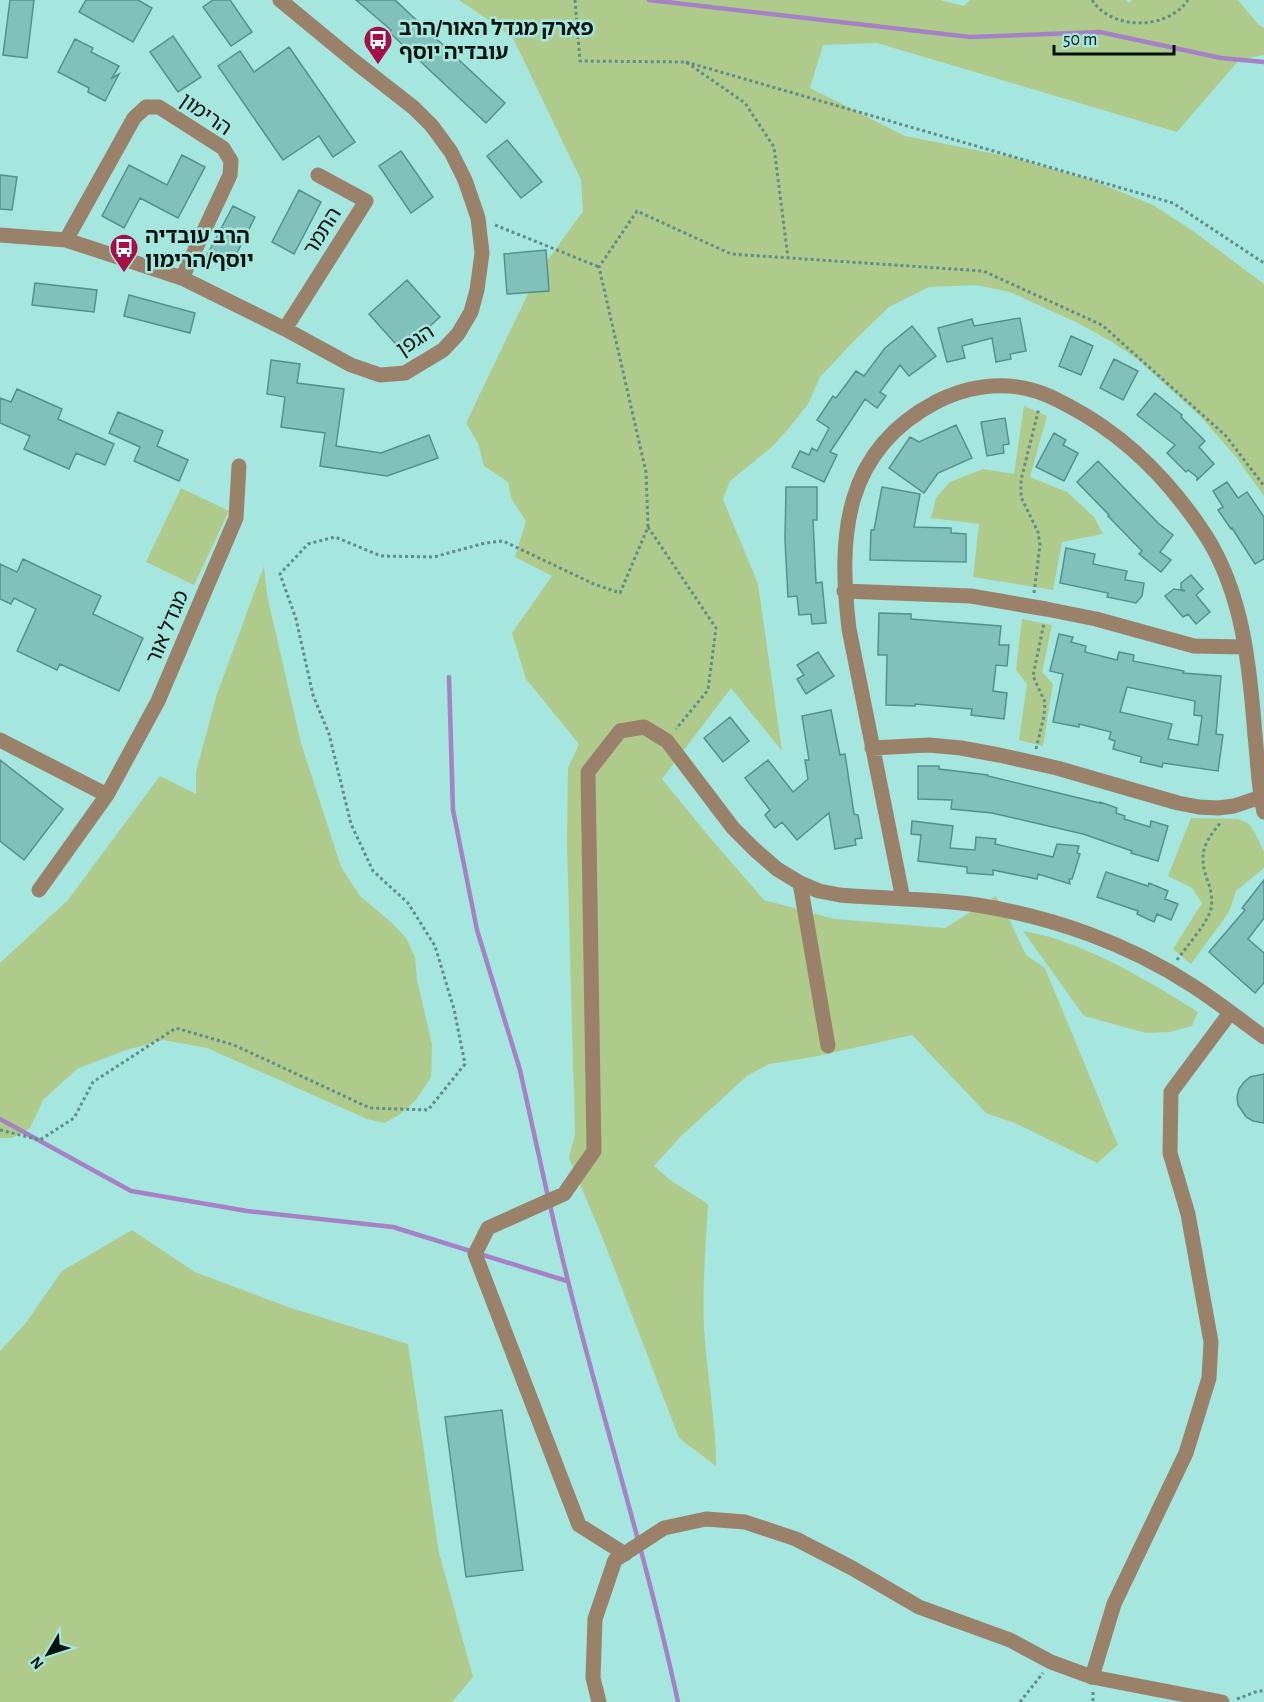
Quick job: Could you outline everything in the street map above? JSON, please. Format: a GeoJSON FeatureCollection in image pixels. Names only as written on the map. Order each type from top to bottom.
{"type":"FeatureCollection","features":[{"type":"Feature","properties":{"kind":"street","name":"הגפן"},"geometry":{"type":"LineString","coordinates":[[0,236],[66,240],[182,278],[351,365],[380,375],[405,374],[443,350],[458,334],[471,312],[477,290],[482,253],[478,218],[465,180],[451,152],[432,126],[414,108],[280,0]]}},
{"type":"Feature","properties":{"kind":"street","name":"הרימון"},"geometry":{"type":"LineString","coordinates":[[66,240],[134,118],[146,107],[159,107],[222,148],[231,161],[230,175],[182,278]]}},
{"type":"Feature","properties":{"kind":"street","name":"התמר"},"geometry":{"type":"LineString","coordinates":[[285,329],[366,201],[318,175]]}},
{"type":"Feature","properties":{"kind":"street"},"geometry":{"type":"LineString","coordinates":[[872,748],[929,745],[951,747],[1033,763],[1178,804],[1218,808],[1262,805],[1245,647],[1234,600],[1222,567],[1206,537],[1166,482],[1138,454],[1086,415],[1034,390],[1009,386],[988,386],[968,390],[948,396],[927,407],[908,419],[888,437],[870,460],[854,496],[845,536],[844,591],[854,657],[872,748],[903,899]]}},
{"type":"Feature","properties":{"kind":"street","name":"מגדל אור"},"geometry":{"type":"LineString","coordinates":[[39,890],[107,795],[158,701],[236,518],[239,466]]}},
{"type":"Feature","properties":{"kind":"street"},"geometry":{"type":"LineString","coordinates":[[844,591],[970,596],[1096,619],[1194,646],[1245,647]]}},
{"type":"Feature","properties":{"kind":"street"},"geometry":{"type":"LineString","coordinates":[[625,1554],[579,1525],[475,1254],[488,1227],[564,1194],[594,1151],[588,772],[620,731],[644,727],[667,741],[733,828],[777,869],[800,883],[819,891],[840,895],[975,905],[1087,933],[1124,948],[1194,986],[1264,1036]]}},
{"type":"Feature","properties":{"kind":"street"},"geometry":{"type":"LineString","coordinates":[[0,740],[107,795]]}},
{"type":"Feature","properties":{"kind":"street"},"geometry":{"type":"LineString","coordinates":[[800,883],[828,1046]]}},
{"type":"Feature","properties":{"kind":"street"},"geometry":{"type":"LineString","coordinates":[[1092,1677],[1114,1604],[1186,1453],[1209,1378],[1211,1342],[1188,1214],[1170,1153],[1172,1092],[1230,1013]]}},
{"type":"Feature","properties":{"kind":"street"},"geometry":{"type":"LineString","coordinates":[[599,1702],[593,1678],[595,1619],[615,1560],[664,1528],[706,1519],[746,1522],[796,1539],[919,1607],[1010,1640],[1051,1662],[1092,1677],[1222,1702]]}},
{"type":"Feature","properties":{"kind":"path"},"geometry":{"type":"LineString","coordinates":[[575,0],[580,61],[686,62],[1173,203],[1264,262]]}},
{"type":"Feature","properties":{"kind":"path"},"geometry":{"type":"LineString","coordinates":[[1092,0],[1109,16],[1129,22],[1146,23],[1176,13],[1188,0]]}},
{"type":"Feature","properties":{"kind":"path"},"geometry":{"type":"LineString","coordinates":[[686,62],[745,103],[774,147],[788,258]]}},
{"type":"Feature","properties":{"kind":"path"},"geometry":{"type":"LineString","coordinates":[[0,1130],[40,1140],[74,1118],[93,1082],[176,1028],[234,1045],[370,1108],[428,1110],[465,1064],[454,1010],[435,946],[408,903],[373,871],[351,824],[329,734],[313,695],[296,619],[280,574],[308,544],[335,537],[381,556],[434,557],[484,543],[503,541],[594,584],[620,593],[648,527],[646,472],[599,267],[637,212],[731,254],[983,271],[1102,325],[1226,436],[1264,486]]}},
{"type":"Feature","properties":{"kind":"path"},"geometry":{"type":"LineString","coordinates":[[478,218],[599,267]]}},
{"type":"Feature","properties":{"kind":"path"},"geometry":{"type":"LineString","coordinates":[[1033,763],[1045,702],[1033,676],[1039,608],[1040,545],[1038,532],[1021,497],[1022,480],[1042,394]]}},
{"type":"Feature","properties":{"kind":"path"},"geometry":{"type":"LineString","coordinates":[[648,527],[716,628],[708,690],[667,741]]}},
{"type":"Feature","properties":{"kind":"path"},"geometry":{"type":"LineString","coordinates":[[1169,972],[1211,910],[1210,889],[1202,865],[1204,849],[1207,841],[1234,806]]}},
{"type":"Feature","properties":{"kind":"path"},"geometry":{"type":"LineString","coordinates":[[1020,1702],[1051,1662]]}},
{"type":"Feature","properties":{"kind":"path"},"geometry":{"type":"LineString","coordinates":[[1228,1702],[1264,1691]]}},
{"type":"Feature","properties":{"kind":"green space"},"geometry":{"type":"Polygon","coordinates":[[[459,0],[940,0],[964,6],[970,0],[1126,0],[1129,3],[1132,0],[1238,0],[1264,28],[1264,55],[1239,60],[1177,132],[877,43],[823,45],[810,88],[905,136],[1011,157],[1094,181],[1153,205],[1193,231],[1264,284],[1264,496],[1236,457],[1201,417],[1136,358],[1078,323],[1010,292],[976,285],[929,287],[889,307],[820,377],[808,404],[774,445],[730,481],[723,499],[758,584],[782,751],[731,688],[662,779],[764,900],[834,919],[945,928],[996,896],[1026,955],[1045,968],[1118,1145],[1097,1163],[1017,1124],[986,1113],[912,1035],[813,1057],[769,1064],[747,1076],[681,1136],[654,1166],[670,1180],[708,1204],[704,1313],[716,1466],[679,1438],[603,1239],[569,1158],[575,1134],[567,844],[568,768],[579,744],[526,679],[512,633],[552,576],[515,557],[526,521],[511,498],[508,482],[484,466],[478,443],[466,423],[537,275],[583,211],[581,180],[512,36],[459,0]]]}},
{"type":"Feature","properties":{"kind":"green space"},"geometry":{"type":"Polygon","coordinates":[[[1024,406],[1047,416],[1030,477],[1067,492],[1094,517],[1103,534],[1062,542],[1053,590],[973,577],[979,524],[931,518],[936,498],[950,482],[983,469],[1014,474],[1024,406]]]}},
{"type":"Feature","properties":{"kind":"green space"},"geometry":{"type":"Polygon","coordinates":[[[181,488],[229,511],[194,585],[146,562],[181,488]]]}},
{"type":"Feature","properties":{"kind":"green space"},"geometry":{"type":"Polygon","coordinates":[[[264,566],[267,595],[301,743],[341,867],[360,896],[406,938],[415,957],[417,980],[432,1044],[431,1077],[416,1100],[399,1115],[384,1123],[367,1119],[207,1048],[163,1040],[123,1051],[77,1069],[43,1100],[30,1128],[12,1138],[0,1138],[0,963],[68,900],[160,776],[196,794],[196,772],[217,694],[264,566]]]}},
{"type":"Feature","properties":{"kind":"green space"},"geometry":{"type":"Polygon","coordinates":[[[1022,619],[1052,625],[1042,672],[1053,684],[1043,746],[1019,740],[1027,684],[1016,670],[1022,619]]]}},
{"type":"Feature","properties":{"kind":"green space"},"geometry":{"type":"Polygon","coordinates":[[[1191,818],[1238,819],[1248,823],[1264,852],[1264,868],[1236,891],[1229,912],[1191,964],[1173,949],[1202,903],[1192,888],[1168,876],[1191,818]]]}},
{"type":"Feature","properties":{"kind":"green space"},"geometry":{"type":"Polygon","coordinates":[[[1023,931],[1050,937],[1077,947],[1147,981],[1198,1012],[1192,1026],[1170,1032],[1146,1033],[1084,1016],[1023,931]]]}},
{"type":"Feature","properties":{"kind":"green space"},"geometry":{"type":"Polygon","coordinates":[[[132,1230],[195,1272],[291,1308],[408,1344],[439,1553],[473,1677],[452,1702],[0,1702],[0,1351],[25,1324],[62,1271],[132,1230]]]}},
{"type":"Feature","properties":{"kind":"building"},"geometry":{"type":"Polygon","coordinates":[[[10,0],[34,0],[27,58],[3,55],[10,0]]]}},
{"type":"Feature","properties":{"kind":"building"},"geometry":{"type":"Polygon","coordinates":[[[86,0],[138,0],[152,8],[133,42],[79,12],[86,0]]]}},
{"type":"Feature","properties":{"kind":"building"},"geometry":{"type":"Polygon","coordinates":[[[213,0],[230,0],[252,32],[231,46],[203,7],[213,0]]]}},
{"type":"Feature","properties":{"kind":"building"},"geometry":{"type":"Polygon","coordinates":[[[356,0],[395,0],[505,103],[486,123],[389,32],[391,30],[356,0]]]}},
{"type":"Feature","properties":{"kind":"building"},"geometry":{"type":"Polygon","coordinates":[[[173,36],[201,77],[178,92],[150,52],[173,36]]]}},
{"type":"Feature","properties":{"kind":"building"},"geometry":{"type":"Polygon","coordinates":[[[75,39],[93,48],[91,52],[119,66],[112,78],[119,74],[105,101],[88,92],[89,88],[58,72],[75,39]]]}},
{"type":"Feature","properties":{"kind":"building"},"geometry":{"type":"Polygon","coordinates":[[[289,47],[355,142],[333,157],[319,136],[283,160],[218,66],[240,51],[254,72],[289,47]]]}},
{"type":"Feature","properties":{"kind":"building"},"geometry":{"type":"Polygon","coordinates":[[[507,140],[542,182],[521,198],[487,156],[507,140]]]}},
{"type":"Feature","properties":{"kind":"building"},"geometry":{"type":"Polygon","coordinates":[[[401,151],[433,197],[411,213],[379,166],[401,151]]]}},
{"type":"Feature","properties":{"kind":"building"},"geometry":{"type":"Polygon","coordinates":[[[182,155],[205,167],[178,218],[140,198],[124,228],[102,216],[129,165],[167,185],[182,155]]]}},
{"type":"Feature","properties":{"kind":"building"},"geometry":{"type":"Polygon","coordinates":[[[0,175],[17,177],[12,210],[0,209],[0,175]]]}},
{"type":"Feature","properties":{"kind":"building"},"geometry":{"type":"Polygon","coordinates":[[[299,190],[321,202],[294,254],[272,242],[299,190]]]}},
{"type":"Feature","properties":{"kind":"building"},"geometry":{"type":"Polygon","coordinates":[[[233,206],[255,217],[229,269],[206,257],[233,206]]]}},
{"type":"Feature","properties":{"kind":"building"},"geometry":{"type":"Polygon","coordinates":[[[546,250],[549,291],[507,294],[504,254],[546,250]]]}},
{"type":"Feature","properties":{"kind":"building"},"geometry":{"type":"Polygon","coordinates":[[[407,280],[440,317],[402,351],[369,314],[407,280]]]}},
{"type":"Feature","properties":{"kind":"building"},"geometry":{"type":"Polygon","coordinates":[[[35,283],[97,290],[94,312],[32,305],[35,283]]]}},
{"type":"Feature","properties":{"kind":"building"},"geometry":{"type":"Polygon","coordinates":[[[129,295],[195,313],[190,333],[124,316],[129,295]]]}},
{"type":"Feature","properties":{"kind":"building"},"geometry":{"type":"Polygon","coordinates":[[[1020,318],[1026,351],[1010,354],[1011,359],[996,362],[992,338],[962,346],[965,358],[947,362],[938,328],[972,319],[974,326],[1020,318]]]}},
{"type":"Feature","properties":{"kind":"building"},"geometry":{"type":"Polygon","coordinates":[[[912,326],[936,356],[909,376],[900,365],[880,392],[886,396],[877,408],[865,399],[830,452],[837,455],[824,482],[792,467],[800,451],[809,455],[812,448],[817,451],[829,428],[817,420],[833,396],[836,398],[856,371],[864,376],[885,348],[912,326]]]}},
{"type":"Feature","properties":{"kind":"building"},"geometry":{"type":"Polygon","coordinates":[[[1071,336],[1093,346],[1081,375],[1059,366],[1071,336]]]}},
{"type":"Feature","properties":{"kind":"building"},"geometry":{"type":"Polygon","coordinates":[[[1114,359],[1138,371],[1123,400],[1100,388],[1114,359]]]}},
{"type":"Feature","properties":{"kind":"building"},"geometry":{"type":"Polygon","coordinates":[[[271,360],[300,364],[297,383],[344,389],[336,446],[381,453],[429,435],[438,458],[387,476],[320,466],[325,433],[281,427],[285,397],[267,394],[271,360]]]}},
{"type":"Feature","properties":{"kind":"building"},"geometry":{"type":"Polygon","coordinates":[[[17,389],[62,409],[58,419],[114,444],[105,465],[76,453],[69,469],[24,449],[30,436],[0,423],[0,398],[11,402],[17,389]]]}},
{"type":"Feature","properties":{"kind":"building"},"geometry":{"type":"Polygon","coordinates":[[[1155,393],[1182,415],[1181,417],[1205,441],[1199,447],[1214,464],[1197,480],[1197,477],[1188,470],[1186,472],[1167,453],[1175,445],[1137,415],[1155,393]]]}},
{"type":"Feature","properties":{"kind":"building"},"geometry":{"type":"Polygon","coordinates":[[[118,412],[163,431],[157,446],[188,460],[179,481],[134,461],[140,447],[109,433],[118,412]]]}},
{"type":"Feature","properties":{"kind":"building"},"geometry":{"type":"Polygon","coordinates":[[[1005,418],[1009,444],[1003,445],[1004,453],[987,456],[981,422],[1005,418]]]}},
{"type":"Feature","properties":{"kind":"building"},"geometry":{"type":"Polygon","coordinates":[[[956,425],[972,458],[938,473],[924,493],[889,468],[910,437],[919,442],[956,425]]]}},
{"type":"Feature","properties":{"kind":"building"},"geometry":{"type":"Polygon","coordinates":[[[1054,433],[1066,440],[1063,445],[1078,453],[1064,481],[1036,467],[1054,433]]]}},
{"type":"Feature","properties":{"kind":"building"},"geometry":{"type":"Polygon","coordinates":[[[1098,461],[1159,524],[1173,535],[1160,552],[1171,560],[1161,572],[1139,554],[1142,551],[1077,482],[1098,461]]]}},
{"type":"Feature","properties":{"kind":"building"},"geometry":{"type":"Polygon","coordinates":[[[1227,482],[1238,498],[1247,492],[1264,517],[1264,559],[1255,564],[1218,510],[1223,507],[1213,491],[1227,482]]]}},
{"type":"Feature","properties":{"kind":"building"},"geometry":{"type":"Polygon","coordinates":[[[786,487],[817,487],[817,520],[813,520],[816,583],[822,582],[826,623],[812,624],[811,614],[799,615],[797,596],[788,597],[785,540],[786,487]]]}},
{"type":"Feature","properties":{"kind":"building"},"geometry":{"type":"Polygon","coordinates":[[[882,487],[920,494],[914,527],[951,528],[951,533],[966,534],[966,562],[870,560],[871,530],[874,530],[882,487]]]}},
{"type":"Feature","properties":{"kind":"building"},"geometry":{"type":"Polygon","coordinates":[[[1066,548],[1095,554],[1093,564],[1127,571],[1125,580],[1144,583],[1142,596],[1136,603],[1107,597],[1108,593],[1060,583],[1066,548]]]}},
{"type":"Feature","properties":{"kind":"building"},"geometry":{"type":"Polygon","coordinates":[[[23,559],[101,596],[93,614],[143,638],[119,691],[60,664],[57,670],[17,651],[36,609],[14,598],[11,604],[0,599],[0,564],[17,572],[23,559]]]}},
{"type":"Feature","properties":{"kind":"building"},"geometry":{"type":"Polygon","coordinates":[[[1191,575],[1203,589],[1196,595],[1210,612],[1196,624],[1188,614],[1183,617],[1165,596],[1174,589],[1185,591],[1181,589],[1181,583],[1191,575]]]}},
{"type":"Feature","properties":{"kind":"building"},"geometry":{"type":"Polygon","coordinates":[[[879,613],[911,614],[911,619],[1001,626],[999,645],[1009,645],[1007,666],[996,665],[993,691],[1007,693],[1004,719],[971,715],[972,709],[915,704],[915,706],[886,705],[887,655],[878,655],[879,613]]]}},
{"type":"Feature","properties":{"kind":"building"},"geometry":{"type":"Polygon","coordinates":[[[1059,634],[1073,637],[1071,642],[1086,646],[1085,652],[1117,660],[1119,652],[1134,655],[1133,661],[1184,671],[1183,673],[1221,676],[1216,734],[1223,735],[1218,771],[1163,763],[1162,767],[1140,762],[1142,757],[1113,749],[1115,741],[1109,739],[1111,732],[1079,724],[1079,727],[1053,722],[1063,674],[1050,671],[1059,634]],[[1127,687],[1120,712],[1172,724],[1168,739],[1198,745],[1202,716],[1194,715],[1195,701],[1127,687]]]}},
{"type":"Feature","properties":{"kind":"building"},"geometry":{"type":"Polygon","coordinates":[[[818,652],[834,676],[806,694],[797,679],[804,675],[797,665],[818,652]]]}},
{"type":"Feature","properties":{"kind":"building"},"geometry":{"type":"Polygon","coordinates":[[[831,710],[840,755],[845,754],[854,814],[858,815],[862,838],[855,839],[856,845],[835,849],[829,813],[797,840],[782,822],[775,828],[765,815],[770,810],[745,778],[768,760],[793,792],[808,779],[805,760],[809,760],[802,716],[831,710]]]}},
{"type":"Feature","properties":{"kind":"building"},"geometry":{"type":"Polygon","coordinates":[[[730,717],[749,741],[723,762],[704,738],[730,717]]]}},
{"type":"Feature","properties":{"kind":"building"},"geometry":{"type":"Polygon","coordinates":[[[0,760],[63,809],[24,860],[0,841],[0,760]]]}},
{"type":"Feature","properties":{"kind":"building"},"geometry":{"type":"Polygon","coordinates":[[[918,766],[939,766],[939,769],[988,775],[1100,802],[1117,808],[1116,813],[1125,816],[1124,819],[1150,827],[1151,821],[1168,826],[1158,861],[1083,834],[992,813],[951,809],[952,800],[918,799],[918,766]]]}},
{"type":"Feature","properties":{"kind":"building"},"geometry":{"type":"Polygon","coordinates":[[[912,821],[953,826],[950,848],[975,850],[976,837],[996,839],[995,844],[1053,857],[1057,844],[1079,846],[1077,853],[1080,854],[1072,879],[1069,879],[1070,884],[1038,874],[1037,879],[993,870],[993,875],[967,873],[967,867],[918,861],[921,835],[911,834],[912,821]]]}},
{"type":"Feature","properties":{"kind":"building"},"geometry":{"type":"Polygon","coordinates":[[[1106,872],[1148,886],[1149,883],[1168,891],[1165,899],[1178,904],[1171,920],[1157,914],[1154,922],[1137,914],[1138,911],[1097,897],[1106,872]]]}},
{"type":"Feature","properties":{"kind":"building"},"geometry":{"type":"Polygon","coordinates":[[[1264,880],[1264,918],[1248,939],[1264,953],[1264,983],[1255,993],[1209,952],[1245,910],[1242,908],[1264,880]]]}},
{"type":"Feature","properties":{"kind":"building"},"geometry":{"type":"Polygon","coordinates":[[[1264,1074],[1264,1123],[1246,1117],[1238,1105],[1237,1097],[1244,1082],[1250,1077],[1264,1074]]]}},
{"type":"Feature","properties":{"kind":"building"},"geometry":{"type":"Polygon","coordinates":[[[502,1410],[523,1570],[466,1577],[445,1417],[502,1410]]]}},
{"type":"Feature","properties":{"kind":"waterway"},"geometry":{"type":"LineString","coordinates":[[649,0],[970,37],[1100,32],[1221,58],[1264,62]]}},
{"type":"Feature","properties":{"kind":"waterway"},"geometry":{"type":"LineString","coordinates":[[449,677],[453,810],[477,930],[520,1070],[548,1197]]}},
{"type":"Feature","properties":{"kind":"waterway"},"geometry":{"type":"LineString","coordinates":[[0,1119],[131,1191],[247,1211],[393,1227],[567,1281]]}},
{"type":"Feature","properties":{"kind":"waterway"},"geometry":{"type":"LineString","coordinates":[[550,1205],[581,1330],[648,1577],[678,1702]]}},
{"type":"Feature","properties":{"kind":"place","name":"פארק מגדל האור/הרב עובדיה יוסף"},"geometry":{"type":"Point","coordinates":[378,66]}},
{"type":"Feature","properties":{"kind":"place","name":"הרב עובדיה יוסף/הרימון"},"geometry":{"type":"Point","coordinates":[124,274]}}]}
